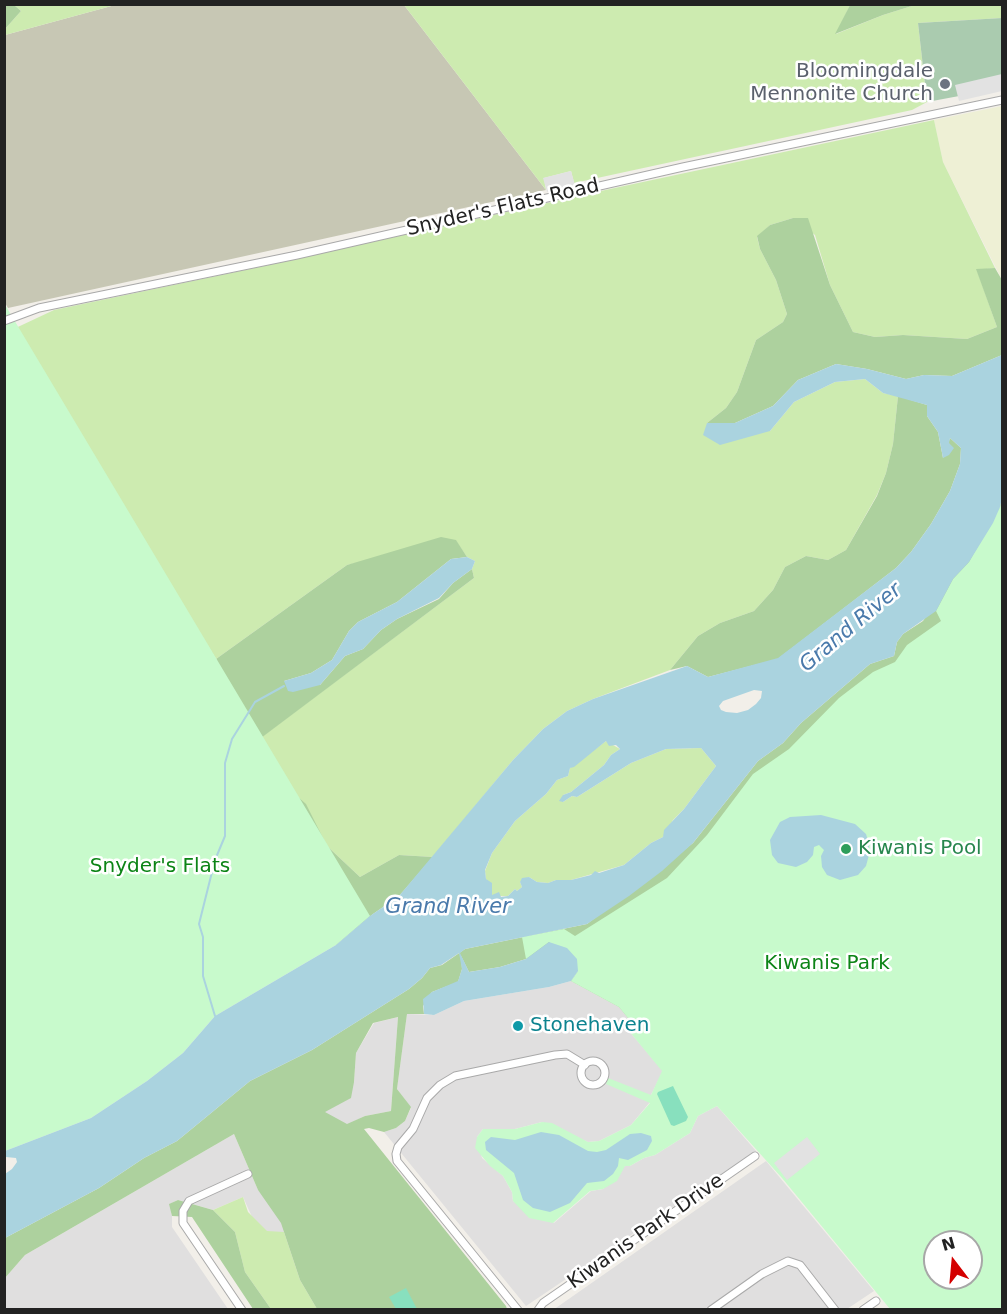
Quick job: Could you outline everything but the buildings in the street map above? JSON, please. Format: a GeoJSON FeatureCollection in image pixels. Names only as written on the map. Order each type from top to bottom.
{"type":"FeatureCollection","features":[{"type":"Feature","properties":{"kind":"street","name":"Snyder's Flats Road"},"geometry":{"type":"LineString","coordinates":[[4,321],[39,308],[297,255],[682,166],[1002,100]]}},
{"type":"Feature","properties":{"kind":"street"},"geometry":{"type":"LineString","coordinates":[[518,1310],[397,1161],[396,1154],[413,1129],[427,1098],[440,1085],[455,1076],[555,1055],[567,1054],[585,1065]]}},
{"type":"Feature","properties":{"kind":"street","name":"Kiwanis Park Drive"},"geometry":{"type":"LineString","coordinates":[[538,1310],[543,1303],[755,1156]]}},
{"type":"Feature","properties":{"kind":"street"},"geometry":{"type":"LineString","coordinates":[[242,1310],[183,1223],[183,1211],[189,1201],[248,1174]]}},
{"type":"Feature","properties":{"kind":"street"},"geometry":{"type":"LineString","coordinates":[[711,1310],[762,1274],[788,1261],[800,1265],[835,1310]]}},
{"type":"Feature","properties":{"kind":"street"},"geometry":{"type":"LineString","coordinates":[[863,1310],[876,1301]]}},
{"type":"Feature","properties":{"kind":"shaded area"},"geometry":{"type":"Polygon","coordinates":[[[115,5],[404,5],[546,190],[8,308],[5,303],[5,35],[115,5]]]}},
{"type":"Feature","properties":{"kind":"shaded area"},"geometry":{"type":"Polygon","coordinates":[[[1002,74],[1002,91],[959,101],[955,85],[1002,74]]]}},
{"type":"Feature","properties":{"kind":"shaded area"},"geometry":{"type":"Polygon","coordinates":[[[1002,106],[1002,280],[943,162],[934,120],[1002,106]]]}},
{"type":"Feature","properties":{"kind":"shaded area"},"geometry":{"type":"Polygon","coordinates":[[[571,171],[575,185],[547,192],[543,178],[571,171]]]}},
{"type":"Feature","properties":{"kind":"shaded area"},"geometry":{"type":"Polygon","coordinates":[[[571,981],[619,1007],[633,1024],[629,1031],[663,1071],[650,1102],[631,1125],[599,1141],[588,1142],[542,1122],[515,1129],[483,1129],[477,1137],[482,1158],[503,1176],[512,1192],[513,1201],[554,1223],[591,1191],[603,1189],[625,1166],[655,1155],[690,1133],[698,1116],[717,1106],[756,1151],[526,1306],[384,1132],[396,1128],[405,1121],[411,1108],[397,1089],[407,1014],[434,1015],[464,1001],[549,987],[571,981]]]}},
{"type":"Feature","properties":{"kind":"shaded area"},"geometry":{"type":"Polygon","coordinates":[[[398,1017],[391,1111],[365,1116],[313,1143],[292,1088],[354,1082],[356,1053],[374,1023],[398,1017]]]}},
{"type":"Feature","properties":{"kind":"shaded area"},"geometry":{"type":"Polygon","coordinates":[[[234,1134],[258,1190],[297,1225],[262,1239],[243,1197],[213,1210],[178,1200],[170,1204],[172,1227],[228,1309],[5,1310],[5,1278],[25,1255],[234,1134]]]}},
{"type":"Feature","properties":{"kind":"shaded area"},"geometry":{"type":"Polygon","coordinates":[[[807,1137],[820,1154],[787,1180],[774,1163],[807,1137]]]}},
{"type":"Feature","properties":{"kind":"shaded area"},"geometry":{"type":"Polygon","coordinates":[[[766,1161],[874,1291],[847,1309],[553,1310],[766,1161]]]}},
{"type":"Feature","properties":{"kind":"green space"},"geometry":{"type":"Polygon","coordinates":[[[5,4],[14,5],[21,11],[5,29],[5,4]]]}},
{"type":"Feature","properties":{"kind":"green space"},"geometry":{"type":"Polygon","coordinates":[[[850,4],[915,5],[835,34],[850,4]]]}},
{"type":"Feature","properties":{"kind":"green space"},"geometry":{"type":"Polygon","coordinates":[[[14,5],[115,5],[5,35],[5,29],[21,11],[14,5]]]}},
{"type":"Feature","properties":{"kind":"green space"},"geometry":{"type":"Polygon","coordinates":[[[404,5],[850,5],[836,34],[915,5],[1002,5],[1002,18],[918,23],[927,102],[912,110],[574,183],[571,171],[544,178],[546,190],[404,5]]]}},
{"type":"Feature","properties":{"kind":"green space"},"geometry":{"type":"Polygon","coordinates":[[[1002,18],[1002,88],[927,102],[918,23],[1002,18]]]}},
{"type":"Feature","properties":{"kind":"green space"},"geometry":{"type":"Polygon","coordinates":[[[934,120],[943,162],[995,268],[977,270],[997,327],[967,339],[903,335],[875,337],[853,332],[830,285],[815,235],[793,218],[770,225],[757,237],[760,249],[776,280],[787,314],[783,322],[756,340],[737,392],[726,408],[707,423],[770,431],[794,402],[835,382],[865,379],[883,393],[898,396],[893,444],[886,473],[877,495],[846,550],[828,560],[806,556],[785,567],[773,590],[754,611],[720,623],[698,636],[670,670],[567,711],[543,729],[513,760],[433,857],[399,855],[360,877],[327,846],[266,769],[260,738],[474,578],[472,569],[475,561],[467,557],[456,541],[347,565],[216,659],[5,333],[54,310],[934,120]]]}},
{"type":"Feature","properties":{"kind":"green space"},"geometry":{"type":"Polygon","coordinates":[[[793,218],[808,218],[830,285],[853,332],[875,337],[903,335],[967,339],[997,327],[976,269],[995,268],[1002,280],[1002,355],[952,376],[924,375],[906,379],[836,364],[798,380],[773,406],[735,423],[707,423],[726,408],[737,392],[756,340],[783,322],[787,314],[776,280],[760,249],[757,236],[770,225],[793,218]]]}},
{"type":"Feature","properties":{"kind":"green space","name":"Snyder's Flats"},"geometry":{"type":"Polygon","coordinates":[[[4,303],[370,916],[336,945],[215,1016],[183,1053],[147,1081],[91,1118],[5,1151],[4,303]]]}},
{"type":"Feature","properties":{"kind":"green space"},"geometry":{"type":"Polygon","coordinates":[[[898,396],[927,405],[927,416],[938,432],[943,458],[950,438],[961,448],[960,464],[950,491],[911,552],[896,568],[778,659],[708,677],[687,666],[670,670],[698,636],[720,623],[754,611],[773,590],[785,567],[806,556],[828,560],[846,550],[877,496],[886,473],[893,444],[898,396]]]}},
{"type":"Feature","properties":{"kind":"green space"},"geometry":{"type":"Polygon","coordinates":[[[1002,498],[1002,740],[633,1024],[619,1007],[571,981],[578,971],[526,959],[500,967],[469,972],[461,956],[462,969],[458,982],[432,992],[423,1006],[424,1014],[407,1014],[397,1089],[411,1107],[405,1121],[396,1128],[384,1132],[364,1129],[507,1309],[317,1309],[300,1280],[281,1223],[258,1190],[234,1134],[25,1255],[5,1278],[5,1238],[99,1188],[144,1158],[177,1141],[250,1081],[312,1050],[409,989],[430,968],[442,965],[465,949],[587,924],[693,843],[758,761],[783,743],[801,723],[870,664],[894,656],[897,642],[903,634],[923,621],[1000,507],[1002,498]],[[398,1017],[373,1023],[356,1053],[351,1098],[325,1112],[347,1124],[365,1116],[391,1111],[398,1017]]]}},
{"type":"Feature","properties":{"kind":"green space","name":"Kiwanis Park"},"geometry":{"type":"Polygon","coordinates":[[[1002,498],[1002,1309],[890,1309],[782,1178],[717,1106],[698,1116],[690,1133],[655,1155],[625,1166],[617,1181],[603,1189],[590,1191],[553,1223],[529,1218],[513,1201],[512,1192],[503,1176],[490,1166],[475,1148],[477,1137],[483,1129],[515,1129],[542,1122],[552,1123],[588,1142],[599,1141],[631,1125],[650,1103],[606,1084],[608,1078],[651,1095],[662,1071],[629,1031],[633,1024],[619,1007],[571,981],[578,971],[549,942],[526,959],[522,937],[564,929],[575,936],[667,878],[707,835],[753,774],[789,749],[839,698],[873,672],[895,662],[907,645],[941,621],[936,611],[953,579],[969,562],[1000,507],[1002,498]]]}},
{"type":"Feature","properties":{"kind":"green space"},"geometry":{"type":"Polygon","coordinates":[[[441,537],[456,540],[467,557],[451,559],[397,602],[358,622],[349,631],[332,660],[311,673],[284,681],[320,685],[345,656],[363,649],[381,630],[397,619],[439,599],[453,583],[472,569],[474,578],[261,738],[266,769],[306,804],[327,846],[360,877],[399,855],[433,857],[399,896],[336,945],[216,659],[347,565],[441,537]]]}},
{"type":"Feature","properties":{"kind":"green space"},"geometry":{"type":"Polygon","coordinates":[[[606,741],[620,749],[571,792],[563,795],[563,802],[572,796],[577,797],[631,763],[666,749],[701,748],[716,766],[673,820],[663,837],[651,843],[624,865],[571,880],[556,880],[548,883],[537,882],[529,877],[520,882],[522,887],[517,891],[515,889],[508,896],[492,896],[485,871],[492,853],[515,821],[546,794],[557,780],[568,776],[570,768],[606,741]]]}},
{"type":"Feature","properties":{"kind":"green space"},"geometry":{"type":"Polygon","coordinates":[[[673,1086],[688,1117],[686,1121],[674,1126],[671,1125],[657,1094],[673,1086]]]}},
{"type":"Feature","properties":{"kind":"green space"},"geometry":{"type":"Polygon","coordinates":[[[243,1197],[248,1212],[267,1231],[284,1232],[300,1280],[317,1309],[271,1309],[245,1272],[235,1232],[213,1210],[243,1197]]]}},
{"type":"Feature","properties":{"kind":"green space"},"geometry":{"type":"Polygon","coordinates":[[[178,1200],[213,1210],[235,1232],[245,1272],[271,1309],[253,1309],[192,1217],[172,1216],[169,1204],[178,1200]]]}},
{"type":"Feature","properties":{"kind":"green space"},"geometry":{"type":"Polygon","coordinates":[[[406,1288],[417,1309],[396,1309],[389,1297],[406,1288]]]}},
{"type":"Feature","properties":{"kind":"water","name":"Grand River"},"geometry":{"type":"Polygon","coordinates":[[[1002,355],[1002,498],[993,523],[969,562],[953,579],[936,611],[903,634],[897,642],[894,656],[870,664],[801,723],[783,743],[758,761],[693,843],[629,896],[587,924],[465,949],[460,953],[469,972],[500,967],[526,959],[549,942],[567,948],[577,959],[578,971],[571,981],[549,987],[464,1001],[434,1015],[424,1014],[423,999],[432,992],[458,981],[462,969],[459,953],[441,965],[430,968],[409,989],[312,1050],[250,1081],[177,1141],[144,1158],[99,1188],[5,1238],[5,1174],[17,1162],[16,1158],[6,1157],[5,1151],[91,1118],[147,1081],[183,1053],[215,1016],[336,945],[370,916],[399,896],[513,760],[543,729],[567,711],[593,699],[687,666],[708,677],[778,658],[896,568],[931,524],[950,491],[960,464],[961,448],[950,438],[949,443],[954,448],[949,455],[943,458],[938,432],[927,416],[927,405],[883,393],[865,379],[835,382],[794,402],[770,431],[720,445],[703,435],[707,423],[735,423],[773,406],[798,380],[836,364],[906,379],[924,375],[952,376],[1002,355]],[[754,690],[723,701],[719,706],[721,710],[737,713],[748,710],[761,698],[762,691],[754,690]],[[606,741],[570,768],[568,776],[557,780],[546,794],[515,821],[492,853],[485,870],[486,879],[492,883],[492,895],[499,892],[501,897],[508,896],[515,889],[517,891],[522,887],[520,882],[522,878],[529,877],[537,882],[548,883],[556,880],[571,880],[591,875],[595,871],[599,873],[624,865],[651,843],[663,837],[664,830],[684,809],[716,766],[701,748],[666,749],[631,763],[577,797],[572,796],[563,802],[559,801],[563,795],[571,792],[620,749],[616,745],[609,746],[606,741]]]}},
{"type":"Feature","properties":{"kind":"water"},"geometry":{"type":"Polygon","coordinates":[[[467,557],[475,561],[472,569],[453,583],[439,598],[397,619],[381,630],[363,649],[345,656],[320,685],[293,692],[288,691],[284,681],[311,673],[332,660],[349,631],[358,622],[397,602],[451,559],[467,557]]]}},
{"type":"Feature","properties":{"kind":"water","name":"Kiwanis Pool"},"geometry":{"type":"Polygon","coordinates":[[[821,815],[855,824],[866,834],[869,855],[866,866],[858,875],[840,880],[827,875],[822,867],[821,856],[824,850],[819,845],[814,847],[813,855],[807,862],[796,867],[778,863],[772,855],[770,840],[780,822],[790,817],[821,815]]]}},
{"type":"Feature","properties":{"kind":"water"},"geometry":{"type":"Polygon","coordinates":[[[541,1132],[559,1135],[588,1151],[597,1152],[606,1150],[630,1134],[641,1133],[651,1136],[652,1141],[647,1150],[628,1160],[619,1158],[618,1166],[613,1174],[604,1181],[587,1183],[570,1203],[550,1212],[533,1208],[523,1200],[514,1173],[486,1150],[485,1142],[491,1137],[515,1140],[541,1132]]]}},
{"type":"Feature","properties":{"kind":"waterway"},"geometry":{"type":"LineString","coordinates":[[215,1016],[203,976],[203,937],[199,924],[215,860],[225,836],[225,763],[232,739],[255,702],[284,686]]}},
{"type":"Feature","properties":{"kind":"place","name":"Bloomingdale Mennonite Church"},"geometry":{"type":"Point","coordinates":[945,84]}},
{"type":"Feature","properties":{"kind":"place","name":"Kiwanis Pool"},"geometry":{"type":"Point","coordinates":[846,849]}},
{"type":"Feature","properties":{"kind":"place","name":"Stonehaven"},"geometry":{"type":"Point","coordinates":[518,1026]}}]}
